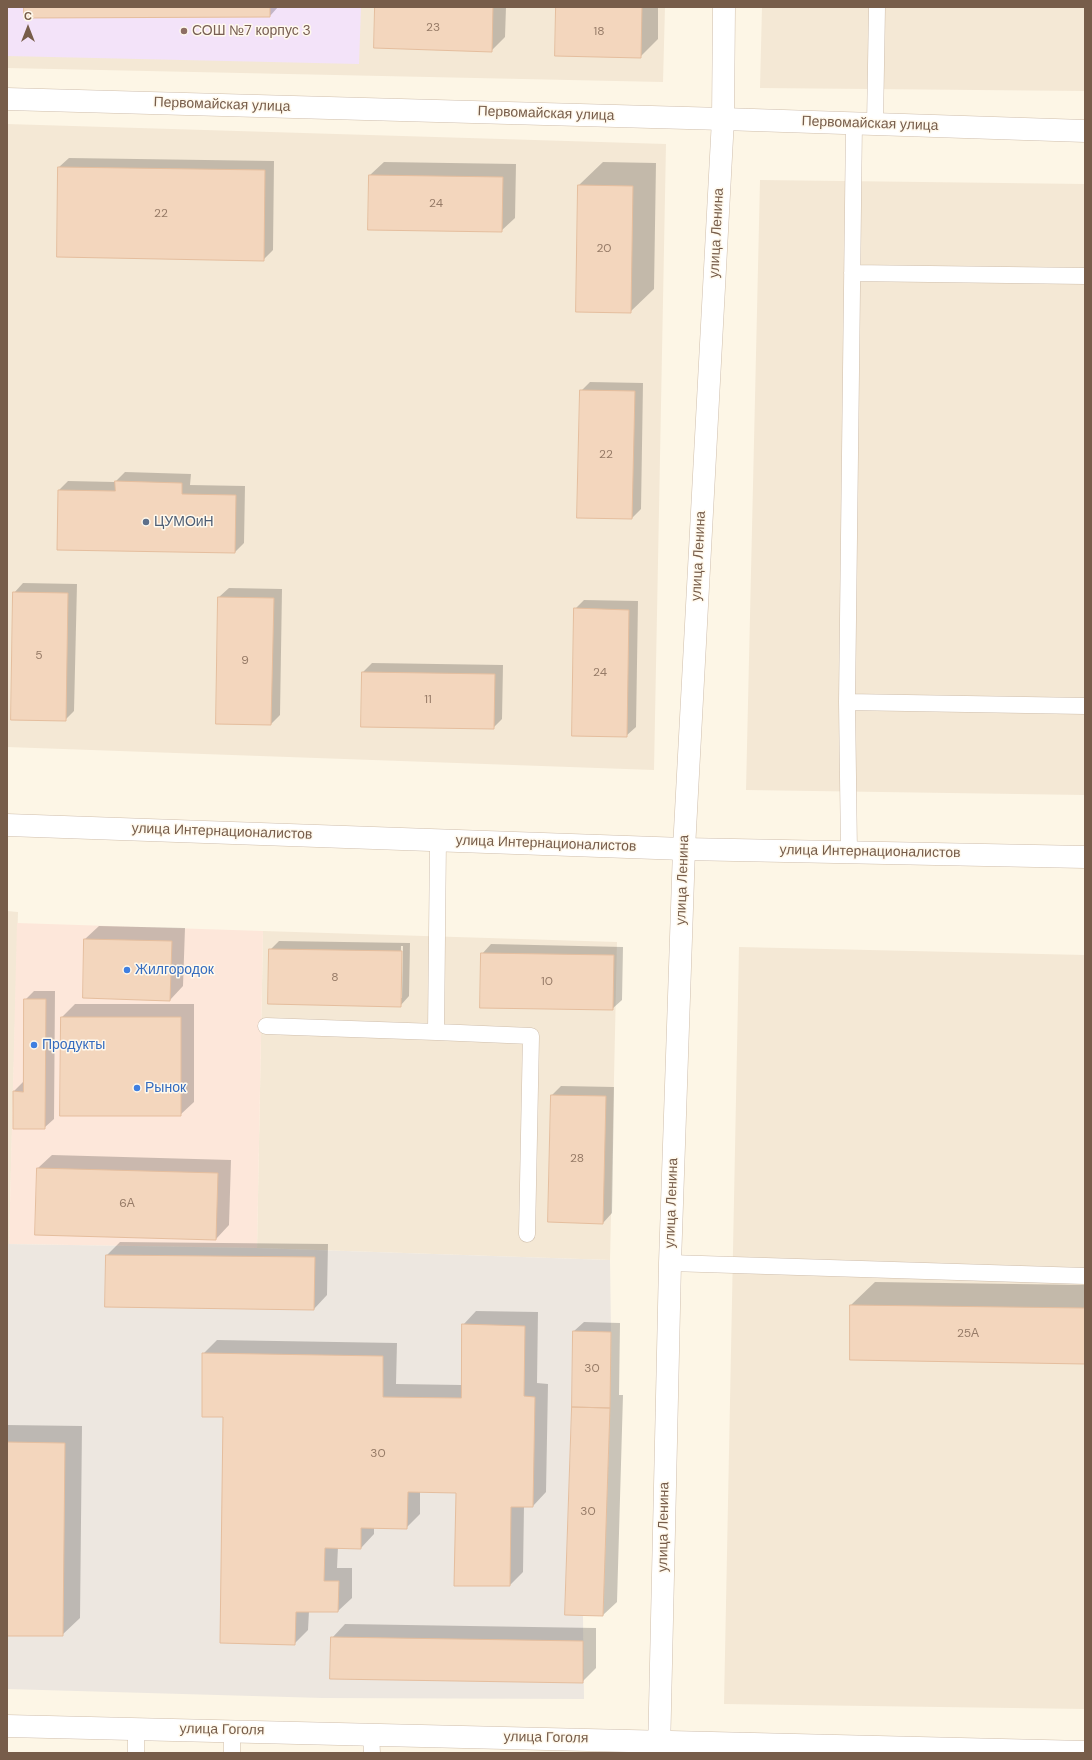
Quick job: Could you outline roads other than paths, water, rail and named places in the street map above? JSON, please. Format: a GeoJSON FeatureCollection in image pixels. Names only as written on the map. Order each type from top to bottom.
{"type":"FeatureCollection","features":[{"type":"Feature","properties":{"kind":"street","name":"улица Ленина"},"geometry":{"type":"LineString","coordinates":[[659,1747],[670,1263],[684,849],[723,119],[724,7]]}},
{"type":"Feature","properties":{"kind":"street","name":"Первомайская улица"},"geometry":{"type":"LineString","coordinates":[[7,99],[723,119],[1085,131]]}},
{"type":"Feature","properties":{"kind":"street","name":"улица Интернационалистов"},"geometry":{"type":"LineString","coordinates":[[7,825],[684,849],[1085,857]]}},
{"type":"Feature","properties":{"kind":"street","name":"улица Гоголя"},"geometry":{"type":"LineString","coordinates":[[7,1726],[232,1731],[372,1743],[1085,1752]]}},
{"type":"Feature","properties":{"kind":"lane"},"geometry":{"type":"LineString","coordinates":[[849,852],[848,702],[852,273],[864,124],[877,7]]}},
{"type":"Feature","properties":{"kind":"lane"},"geometry":{"type":"LineString","coordinates":[[852,273],[1085,276]]}},
{"type":"Feature","properties":{"kind":"lane"},"geometry":{"type":"LineString","coordinates":[[848,702],[1085,706]]}},
{"type":"Feature","properties":{"kind":"lane"},"geometry":{"type":"LineString","coordinates":[[436,1032],[438,840]]}},
{"type":"Feature","properties":{"kind":"lane"},"geometry":{"type":"LineString","coordinates":[[266,1026],[531,1036],[527,1234]]}},
{"type":"Feature","properties":{"kind":"lane"},"geometry":{"type":"LineString","coordinates":[[670,1263],[1085,1276]]}},
{"type":"Feature","properties":{"kind":"lane"},"geometry":{"type":"LineString","coordinates":[[136,1728],[136,1753]]}},
{"type":"Feature","properties":{"kind":"lane"},"geometry":{"type":"LineString","coordinates":[[232,1731],[232,1753]]}},
{"type":"Feature","properties":{"kind":"place","name":"СОШ №7 корпус 3"},"geometry":{"type":"Point","coordinates":[184,31]}},
{"type":"Feature","properties":{"kind":"place","name":"ЦУМОиН"},"geometry":{"type":"Point","coordinates":[146,522]}},
{"type":"Feature","properties":{"kind":"place","name":"Жилгородок"},"geometry":{"type":"Point","coordinates":[127,970]}},
{"type":"Feature","properties":{"kind":"place","name":"Продукты"},"geometry":{"type":"Point","coordinates":[34,1045]}},
{"type":"Feature","properties":{"kind":"place","name":"Рынок"},"geometry":{"type":"Point","coordinates":[137,1088]}}]}
